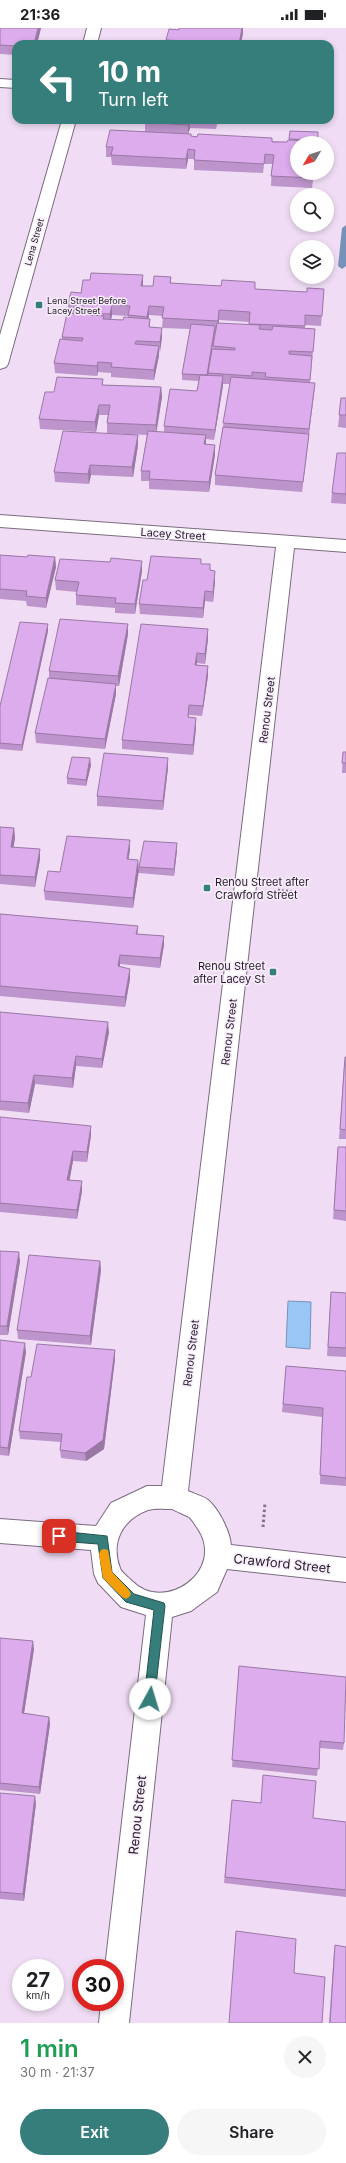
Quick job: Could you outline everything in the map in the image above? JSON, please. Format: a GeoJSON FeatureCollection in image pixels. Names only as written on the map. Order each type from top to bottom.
{"type":"FeatureCollection","features":[{"type":"Feature","properties":{"kind":"street"},"geometry":{"type":"LineString","coordinates":[[91,40],[94,28]]}},
{"type":"Feature","properties":{"kind":"street"},"geometry":{"type":"LineString","coordinates":[[0,83],[12,84]]}},
{"type":"Feature","properties":{"kind":"street","name":"Lena Street"},"geometry":{"type":"LineString","coordinates":[[0,364],[68,124]]}},
{"type":"Feature","properties":{"kind":"street","name":"Lacey Street"},"geometry":{"type":"LineString","coordinates":[[0,521],[346,546]]}},
{"type":"Feature","properties":{"kind":"street","name":"Renou Street"},"geometry":{"type":"LineString","coordinates":[[174,1497],[286,542]]}},
{"type":"Feature","properties":{"kind":"street"},"geometry":{"type":"LineString","coordinates":[[174,1497],[199,1510],[217,1535],[219,1556],[208,1583],[182,1602],[160,1606],[130,1598],[107,1574],[103,1539],[120,1511],[147,1498],[174,1497]]}},
{"type":"Feature","properties":{"kind":"street"},"geometry":{"type":"LineString","coordinates":[[0,1531],[103,1539]]}},
{"type":"Feature","properties":{"kind":"street","name":"Crawford Street"},"geometry":{"type":"LineString","coordinates":[[219,1556],[346,1570]]}},
{"type":"Feature","properties":{"kind":"street","name":"Renou Street"},"geometry":{"type":"LineString","coordinates":[[114,2023],[160,1606]]}},
{"type":"Feature","properties":{"kind":"path"},"geometry":{"type":"LineString","coordinates":[[273,890],[297,892]]}},
{"type":"Feature","properties":{"kind":"path"},"geometry":{"type":"LineString","coordinates":[[263,1532],[264,1503]]}},
{"type":"Feature","properties":{"kind":"water"},"geometry":{"type":"Polygon","coordinates":[[[288,1301],[311,1302],[310,1349],[286,1347],[288,1301]]]}},
{"type":"Feature","properties":{"kind":"building"},"geometry":{"type":"Polygon","coordinates":[[[0,28],[38,28],[35,40],[12,40],[12,46],[0,45],[0,28]]]}},
{"type":"Feature","properties":{"kind":"building"},"geometry":{"type":"Polygon","coordinates":[[[179,28],[242,28],[240,40],[166,40],[169,29],[179,30],[179,28]]]}},
{"type":"Feature","properties":{"kind":"building"},"geometry":{"type":"Polygon","coordinates":[[[110,130],[191,134],[191,136],[197,137],[198,134],[272,138],[272,142],[287,142],[290,140],[290,177],[271,176],[274,155],[265,154],[264,164],[194,160],[195,150],[188,149],[186,159],[111,155],[113,147],[106,147],[110,130]]]}},
{"type":"Feature","properties":{"kind":"building"},"geometry":{"type":"Polygon","coordinates":[[[290,131],[318,132],[318,136],[290,136],[289,139],[290,131]]]}},
{"type":"Feature","properties":{"kind":"building"},"geometry":{"type":"Polygon","coordinates":[[[91,273],[143,275],[141,286],[153,286],[154,276],[171,277],[170,283],[221,286],[222,280],[255,282],[255,289],[307,292],[307,288],[324,289],[322,316],[305,315],[305,326],[249,324],[250,312],[219,310],[218,321],[162,318],[164,307],[149,306],[147,317],[128,315],[130,306],[112,305],[110,314],[83,313],[84,304],[68,303],[71,292],[81,293],[83,280],[90,280],[91,273]]]}},
{"type":"Feature","properties":{"kind":"building"},"geometry":{"type":"Polygon","coordinates":[[[67,313],[104,316],[103,319],[123,320],[124,317],[150,319],[149,327],[162,328],[160,342],[136,341],[135,344],[159,346],[154,370],[111,367],[112,363],[98,362],[97,366],[54,363],[60,339],[82,341],[83,338],[62,337],[67,313]]]}},
{"type":"Feature","properties":{"kind":"building"},"geometry":{"type":"Polygon","coordinates":[[[217,323],[260,325],[259,329],[272,330],[273,326],[315,329],[313,352],[289,351],[289,354],[312,356],[310,380],[265,377],[266,373],[252,372],[252,376],[208,373],[212,349],[235,350],[235,348],[213,346],[217,323]]]}},
{"type":"Feature","properties":{"kind":"building"},"geometry":{"type":"Polygon","coordinates":[[[191,324],[215,326],[207,375],[182,374],[191,324]]]}},
{"type":"Feature","properties":{"kind":"building"},"geometry":{"type":"Polygon","coordinates":[[[200,375],[223,376],[215,430],[164,426],[170,389],[197,391],[200,375]]]}},
{"type":"Feature","properties":{"kind":"building"},"geometry":{"type":"Polygon","coordinates":[[[57,377],[103,379],[102,385],[161,387],[156,425],[107,423],[110,405],[99,405],[95,422],[39,419],[45,392],[54,392],[57,377]]]}},
{"type":"Feature","properties":{"kind":"building"},"geometry":{"type":"Polygon","coordinates":[[[231,377],[315,383],[309,429],[223,423],[231,377]]]}},
{"type":"Feature","properties":{"kind":"building"},"geometry":{"type":"Polygon","coordinates":[[[341,398],[346,398],[346,415],[339,415],[341,398]]]}},
{"type":"Feature","properties":{"kind":"building"},"geometry":{"type":"Polygon","coordinates":[[[223,427],[309,434],[303,482],[215,475],[223,427]]]}},
{"type":"Feature","properties":{"kind":"building"},"geometry":{"type":"Polygon","coordinates":[[[63,431],[138,435],[132,467],[90,465],[88,474],[54,472],[63,431]]]}},
{"type":"Feature","properties":{"kind":"building"},"geometry":{"type":"Polygon","coordinates":[[[148,431],[206,435],[204,444],[215,445],[209,482],[149,479],[150,471],[141,471],[148,431]]]}},
{"type":"Feature","properties":{"kind":"building"},"geometry":{"type":"Polygon","coordinates":[[[337,453],[346,453],[346,494],[332,493],[337,453]]]}},
{"type":"Feature","properties":{"kind":"building"},"geometry":{"type":"Polygon","coordinates":[[[0,555],[55,557],[46,598],[26,596],[27,591],[0,589],[0,555]]]}},
{"type":"Feature","properties":{"kind":"building"},"geometry":{"type":"Polygon","coordinates":[[[151,556],[201,559],[201,564],[210,564],[210,570],[215,571],[213,592],[205,591],[203,608],[139,604],[143,580],[147,580],[151,556]]]}},
{"type":"Feature","properties":{"kind":"building"},"geometry":{"type":"Polygon","coordinates":[[[111,558],[142,561],[135,604],[115,603],[116,598],[76,595],[79,582],[55,580],[60,559],[110,562],[111,558]]]}},
{"type":"Feature","properties":{"kind":"building"},"geometry":{"type":"Polygon","coordinates":[[[60,619],[128,624],[118,676],[49,671],[60,619]]]}},
{"type":"Feature","properties":{"kind":"building"},"geometry":{"type":"Polygon","coordinates":[[[20,622],[48,624],[22,745],[0,743],[0,706],[20,622]]]}},
{"type":"Feature","properties":{"kind":"building"},"geometry":{"type":"Polygon","coordinates":[[[141,624],[208,629],[205,654],[197,653],[195,665],[208,666],[203,706],[189,705],[188,717],[196,718],[193,745],[122,740],[141,624]]]}},
{"type":"Feature","properties":{"kind":"building"},"geometry":{"type":"Polygon","coordinates":[[[48,678],[116,684],[105,739],[35,733],[48,678]]]}},
{"type":"Feature","properties":{"kind":"building"},"geometry":{"type":"Polygon","coordinates":[[[343,752],[346,752],[346,763],[342,763],[343,752]]]}},
{"type":"Feature","properties":{"kind":"building"},"geometry":{"type":"Polygon","coordinates":[[[104,753],[168,758],[163,801],[97,796],[104,753]]]}},
{"type":"Feature","properties":{"kind":"building"},"geometry":{"type":"Polygon","coordinates":[[[72,757],[90,758],[86,780],[67,778],[72,757]]]}},
{"type":"Feature","properties":{"kind":"building"},"geometry":{"type":"Polygon","coordinates":[[[0,827],[14,828],[11,847],[40,849],[35,877],[0,875],[0,827]]]}},
{"type":"Feature","properties":{"kind":"building"},"geometry":{"type":"Polygon","coordinates":[[[67,836],[130,840],[127,859],[138,860],[133,898],[44,891],[48,871],[60,872],[67,836]]]}},
{"type":"Feature","properties":{"kind":"building"},"geometry":{"type":"Polygon","coordinates":[[[144,841],[177,843],[174,869],[139,867],[144,841]]]}},
{"type":"Feature","properties":{"kind":"building"},"geometry":{"type":"Polygon","coordinates":[[[0,914],[138,926],[136,934],[164,936],[160,958],[120,955],[118,966],[130,969],[125,997],[0,986],[0,914]]]}},
{"type":"Feature","properties":{"kind":"building"},"geometry":{"type":"Polygon","coordinates":[[[0,1012],[108,1022],[102,1059],[76,1056],[72,1078],[34,1075],[28,1103],[0,1101],[0,1012]]]}},
{"type":"Feature","properties":{"kind":"building"},"geometry":{"type":"Polygon","coordinates":[[[346,1057],[346,1130],[340,1129],[346,1057]]]}},
{"type":"Feature","properties":{"kind":"building"},"geometry":{"type":"Polygon","coordinates":[[[0,1117],[91,1126],[87,1152],[73,1151],[67,1180],[82,1181],[77,1210],[0,1203],[0,1117]]]}},
{"type":"Feature","properties":{"kind":"building"},"geometry":{"type":"Polygon","coordinates":[[[338,1147],[346,1147],[346,1211],[334,1210],[338,1147]]]}},
{"type":"Feature","properties":{"kind":"building"},"geometry":{"type":"Polygon","coordinates":[[[0,1251],[19,1252],[7,1326],[0,1326],[0,1251]]]}},
{"type":"Feature","properties":{"kind":"building"},"geometry":{"type":"Polygon","coordinates":[[[29,1255],[100,1261],[90,1336],[17,1330],[29,1255]]]}},
{"type":"Feature","properties":{"kind":"building"},"geometry":{"type":"Polygon","coordinates":[[[331,1292],[346,1293],[346,1348],[328,1347],[331,1292]]]}},
{"type":"Feature","properties":{"kind":"building"},"geometry":{"type":"Polygon","coordinates":[[[0,1340],[25,1343],[8,1448],[0,1447],[0,1340]]]}},
{"type":"Feature","properties":{"kind":"building"},"geometry":{"type":"Polygon","coordinates":[[[37,1344],[115,1350],[103,1440],[85,1453],[60,1450],[62,1434],[19,1431],[27,1377],[31,1377],[37,1344]]]}},
{"type":"Feature","properties":{"kind":"building"},"geometry":{"type":"Polygon","coordinates":[[[286,1366],[346,1371],[346,1478],[320,1475],[323,1408],[283,1404],[286,1366]]]}},
{"type":"Feature","properties":{"kind":"building"},"geometry":{"type":"Polygon","coordinates":[[[0,1638],[33,1641],[22,1713],[49,1717],[39,1787],[0,1783],[0,1638]]]}},
{"type":"Feature","properties":{"kind":"building"},"geometry":{"type":"Polygon","coordinates":[[[239,1666],[346,1677],[344,1743],[320,1741],[319,1769],[232,1760],[239,1666]]]}},
{"type":"Feature","properties":{"kind":"building"},"geometry":{"type":"Polygon","coordinates":[[[263,1775],[316,1781],[313,1818],[346,1822],[346,1890],[225,1877],[232,1800],[261,1803],[263,1775]]]}},
{"type":"Feature","properties":{"kind":"building"},"geometry":{"type":"Polygon","coordinates":[[[0,1793],[35,1796],[23,1894],[0,1892],[0,1793]]]}},
{"type":"Feature","properties":{"kind":"building"},"geometry":{"type":"Polygon","coordinates":[[[236,1931],[296,1939],[294,1973],[325,1977],[322,2023],[229,2023],[236,1931]]]}},
{"type":"Feature","properties":{"kind":"building"},"geometry":{"type":"Polygon","coordinates":[[[335,1945],[346,1947],[346,2023],[330,2023],[335,1945]]]}},
{"type":"Feature","properties":{"kind":"waterway"},"geometry":{"type":"LineString","coordinates":[[342,266],[346,228]]}},
{"type":"Feature","properties":{"kind":"slow traffic"},"geometry":{"type":"LineString","coordinates":[[104,1554],[107,1574],[126,1594]]}},
{"type":"Feature","properties":{"kind":"place","name":"Lena Street Before Lacey Street"},"geometry":{"type":"Point","coordinates":[39,305]}},
{"type":"Feature","properties":{"kind":"place","name":"Renou Street after Crawford Street"},"geometry":{"type":"Point","coordinates":[207,888]}},
{"type":"Feature","properties":{"kind":"place","name":"Renou Street after Lacey St"},"geometry":{"type":"Point","coordinates":[273,972]}},
{"type":"Feature","properties":{"kind":"route"},"geometry":{"type":"LineString","coordinates":[[59,1536],[103,1539],[107,1574],[130,1598],[160,1606],[150,1699]]}}]}
